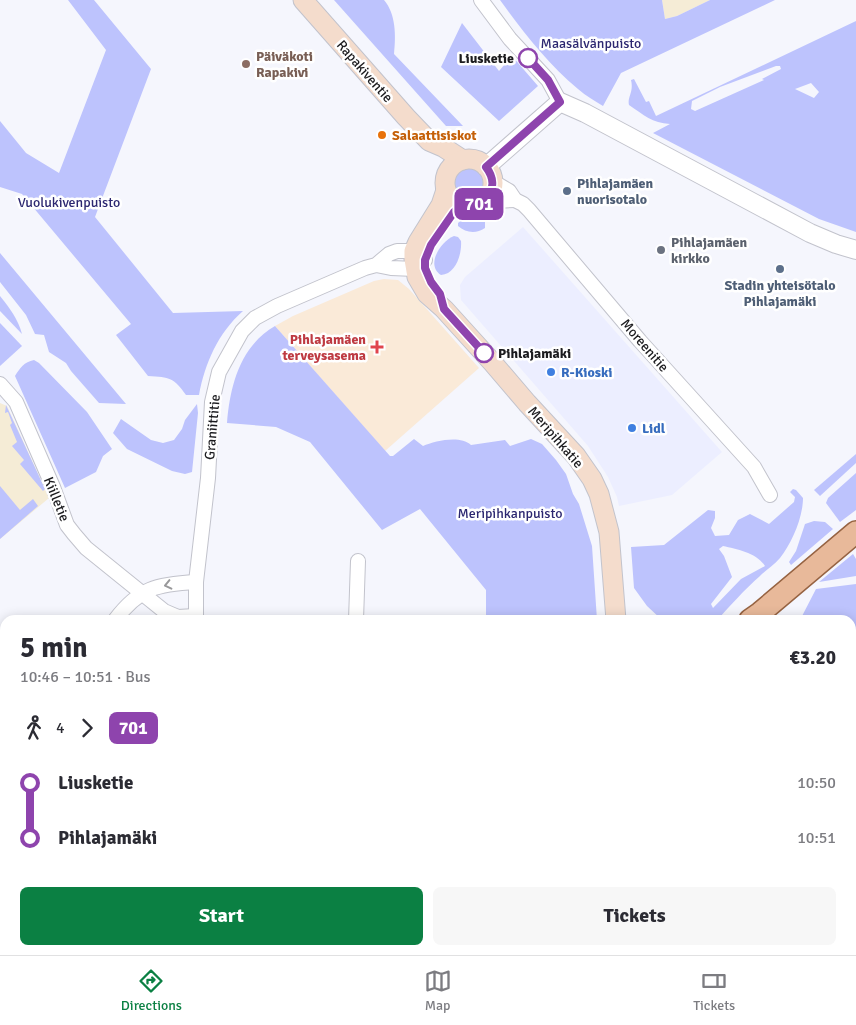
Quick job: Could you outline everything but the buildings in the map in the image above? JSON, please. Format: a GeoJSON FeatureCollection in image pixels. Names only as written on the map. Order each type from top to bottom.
{"type":"FeatureCollection","features":[{"type":"Feature","properties":{"kind":"main road","name":"Rapakiventie"},"geometry":{"type":"LineString","coordinates":[[302,0],[399,110],[429,141],[443,147],[463,160]]}},
{"type":"Feature","properties":{"kind":"main road","name":"Rapakiventie"},"geometry":{"type":"LineString","coordinates":[[429,141],[446,184]]}},
{"type":"Feature","properties":{"kind":"main road"},"geometry":{"type":"LineString","coordinates":[[418,260],[418,242],[441,205],[446,184],[450,169],[463,160],[475,160],[489,174],[492,188],[486,199],[478,205],[469,207],[461,206],[448,196],[446,184]]}},
{"type":"Feature","properties":{"kind":"main road"},"geometry":{"type":"LineString","coordinates":[[418,260],[454,212],[461,206]]}},
{"type":"Feature","properties":{"kind":"main road","name":"Meripihkatie"},"geometry":{"type":"LineString","coordinates":[[418,260],[424,290],[444,309],[576,456],[592,480],[602,502],[608,532],[616,615]]}},
{"type":"Feature","properties":{"kind":"main road"},"geometry":{"type":"LineString","coordinates":[[759,615],[856,532]]}},
{"type":"Feature","properties":{"kind":"street"},"geometry":{"type":"LineString","coordinates":[[481,0],[510,39],[548,80],[560,102],[585,113],[810,233],[856,250]]}},
{"type":"Feature","properties":{"kind":"street"},"geometry":{"type":"LineString","coordinates":[[489,174],[560,102]]}},
{"type":"Feature","properties":{"kind":"street","name":"Moreenitie"},"geometry":{"type":"LineString","coordinates":[[489,174],[509,191],[514,200],[523,204],[529,210],[648,349],[754,467],[770,494]]}},
{"type":"Feature","properties":{"kind":"street"},"geometry":{"type":"LineString","coordinates":[[486,199],[495,201],[514,200]]}},
{"type":"Feature","properties":{"kind":"street","name":"Graniittitie"},"geometry":{"type":"LineString","coordinates":[[196,615],[196,582],[208,478],[212,402],[219,372],[242,332],[254,318],[277,306],[376,265],[397,250],[418,260]]}},
{"type":"Feature","properties":{"kind":"street","name":"Kiilletie"},"geometry":{"type":"LineString","coordinates":[[0,384],[16,402],[53,487],[67,525],[86,548],[140,593],[164,611],[173,615]]}},
{"type":"Feature","properties":{"kind":"street"},"geometry":{"type":"LineString","coordinates":[[356,615],[358,561]]}},
{"type":"Feature","properties":{"kind":"street"},"geometry":{"type":"LineString","coordinates":[[119,615],[140,593],[165,585],[196,582]]}},
{"type":"Feature","properties":{"kind":"shaded area"},"geometry":{"type":"Polygon","coordinates":[[[662,0],[710,0],[677,16],[665,19],[662,0]]]}},
{"type":"Feature","properties":{"kind":"shaded area"},"geometry":{"type":"Polygon","coordinates":[[[523,227],[722,452],[672,495],[619,506],[608,477],[588,446],[461,300],[460,285],[465,277],[523,227]]]}},
{"type":"Feature","properties":{"kind":"shaded area","name":"Pihlajamäen terveysasema"},"geometry":{"type":"Polygon","coordinates":[[[384,279],[398,280],[409,289],[479,368],[385,451],[275,326],[293,316],[374,281],[384,279]]]}},
{"type":"Feature","properties":{"kind":"shaded area"},"geometry":{"type":"Polygon","coordinates":[[[0,403],[7,406],[49,498],[0,539],[0,403]]]}},
{"type":"Feature","properties":{"kind":"green space","name":"Vuolukivenpuisto"},"geometry":{"type":"Polygon","coordinates":[[[68,0],[94,0],[151,69],[95,217],[173,313],[243,311],[226,329],[214,349],[205,371],[199,395],[186,395],[171,380],[148,376],[116,335],[131,324],[22,194],[0,187],[0,121],[26,153],[59,173],[106,50],[68,0]]]}},
{"type":"Feature","properties":{"kind":"green space"},"geometry":{"type":"Polygon","coordinates":[[[334,0],[384,0],[393,18],[395,33],[394,54],[463,126],[446,126],[334,0]]]}},
{"type":"Feature","properties":{"kind":"green space","name":"Maasälvänpuisto"},"geometry":{"type":"Polygon","coordinates":[[[500,0],[662,0],[665,19],[677,16],[710,0],[775,0],[621,73],[603,106],[581,92],[556,69],[527,36],[500,0]]]}},
{"type":"Feature","properties":{"kind":"green space"},"geometry":{"type":"Polygon","coordinates":[[[856,21],[856,232],[819,219],[653,133],[670,124],[653,120],[629,105],[632,88],[631,80],[634,79],[646,102],[649,101],[656,116],[856,21]],[[780,66],[720,87],[692,101],[691,109],[695,111],[764,80],[762,79],[781,69],[780,66]],[[811,83],[795,89],[814,98],[819,92],[811,83]]]}},
{"type":"Feature","properties":{"kind":"green space"},"geometry":{"type":"Polygon","coordinates":[[[462,23],[499,71],[512,56],[538,86],[499,121],[441,67],[462,23]]]}},
{"type":"Feature","properties":{"kind":"green space"},"geometry":{"type":"Polygon","coordinates":[[[468,168],[479,172],[483,183],[479,194],[468,198],[457,194],[453,183],[457,172],[468,168]]]}},
{"type":"Feature","properties":{"kind":"green space"},"geometry":{"type":"Polygon","coordinates":[[[474,218],[485,222],[485,228],[471,232],[458,226],[458,223],[463,219],[474,218]]]}},
{"type":"Feature","properties":{"kind":"green space"},"geometry":{"type":"Polygon","coordinates":[[[454,236],[458,237],[461,241],[459,257],[451,271],[441,275],[436,271],[434,265],[437,254],[444,243],[454,236]]]}},
{"type":"Feature","properties":{"kind":"green space"},"geometry":{"type":"Polygon","coordinates":[[[0,253],[126,404],[99,403],[66,363],[49,352],[44,335],[35,334],[26,315],[0,282],[0,253]]]}},
{"type":"Feature","properties":{"kind":"green space"},"geometry":{"type":"Polygon","coordinates":[[[0,296],[16,318],[22,334],[0,311],[0,296]]]}},
{"type":"Feature","properties":{"kind":"green space"},"geometry":{"type":"Polygon","coordinates":[[[0,323],[22,346],[0,366],[0,323]]]}},
{"type":"Feature","properties":{"kind":"green space","name":"Meripihkanpuisto"},"geometry":{"type":"Polygon","coordinates":[[[275,326],[390,456],[393,456],[414,439],[423,446],[434,442],[454,440],[461,440],[471,445],[505,440],[510,446],[531,439],[542,444],[566,474],[573,494],[579,504],[592,546],[597,615],[486,615],[486,590],[420,509],[382,530],[310,442],[276,427],[227,423],[234,381],[239,368],[253,344],[275,326]]]}},
{"type":"Feature","properties":{"kind":"green space"},"geometry":{"type":"Polygon","coordinates":[[[34,360],[87,412],[112,449],[103,456],[96,472],[65,488],[15,376],[23,366],[34,360]]]}},
{"type":"Feature","properties":{"kind":"green space"},"geometry":{"type":"Polygon","coordinates":[[[197,404],[198,413],[192,472],[185,474],[172,471],[127,449],[113,433],[121,419],[151,440],[163,443],[174,440],[197,404]]]}},
{"type":"Feature","properties":{"kind":"green space"},"geometry":{"type":"Polygon","coordinates":[[[6,405],[45,489],[43,491],[20,464],[24,460],[12,446],[17,442],[10,425],[12,423],[8,412],[5,413],[6,405]]]}},
{"type":"Feature","properties":{"kind":"green space"},"geometry":{"type":"Polygon","coordinates":[[[856,454],[856,463],[820,496],[814,490],[856,454]]]}},
{"type":"Feature","properties":{"kind":"green space"},"geometry":{"type":"Polygon","coordinates":[[[856,473],[856,510],[840,522],[826,503],[828,498],[856,473]]]}},
{"type":"Feature","properties":{"kind":"green space"},"geometry":{"type":"Polygon","coordinates":[[[0,486],[20,510],[33,499],[38,506],[0,539],[0,486]]]}},
{"type":"Feature","properties":{"kind":"green space"},"geometry":{"type":"Polygon","coordinates":[[[793,489],[803,498],[803,505],[796,530],[789,545],[778,561],[748,587],[722,615],[657,615],[647,606],[634,588],[631,547],[664,545],[708,510],[715,511],[715,518],[711,528],[715,536],[729,535],[738,520],[750,514],[769,524],[794,502],[795,497],[790,492],[793,489]],[[723,546],[719,549],[724,556],[732,577],[711,604],[713,608],[741,579],[765,566],[757,558],[740,550],[723,546]]]}},
{"type":"Feature","properties":{"kind":"green space"},"geometry":{"type":"Polygon","coordinates":[[[814,521],[825,522],[833,529],[791,565],[789,562],[796,551],[805,524],[814,521]]]}},
{"type":"Feature","properties":{"kind":"green space"},"geometry":{"type":"Polygon","coordinates":[[[853,554],[856,559],[856,576],[819,582],[853,554]]]}},
{"type":"Feature","properties":{"kind":"green space"},"geometry":{"type":"Polygon","coordinates":[[[856,584],[856,615],[803,615],[816,589],[856,584]]]}},
{"type":"Feature","properties":{"kind":"bus line","name":"701"},"geometry":{"type":"LineString","coordinates":[[484,353],[444,309],[440,294],[426,274],[425,260],[431,245],[454,212],[461,206],[478,205],[490,195],[492,178],[486,167],[560,102],[548,80],[528,58]]}},
{"type":"Feature","properties":{"kind":"place","name":"Liusketie"},"geometry":{"type":"Point","coordinates":[528,58]}},
{"type":"Feature","properties":{"kind":"place","name":"Päiväkoti Rapakivi"},"geometry":{"type":"Point","coordinates":[246,64]}},
{"type":"Feature","properties":{"kind":"place","name":"Salaattisiskot"},"geometry":{"type":"Point","coordinates":[382,135]}},
{"type":"Feature","properties":{"kind":"place","name":"Pihlajamäen nuorisotalo"},"geometry":{"type":"Point","coordinates":[567,191]}},
{"type":"Feature","properties":{"kind":"place","name":"Pihlajamäen kirkko"},"geometry":{"type":"Point","coordinates":[661,250]}},
{"type":"Feature","properties":{"kind":"place","name":"Stadin yhteisötalo Pihlajamäki"},"geometry":{"type":"Point","coordinates":[780,269]}},
{"type":"Feature","properties":{"kind":"place","name":"Pihlajamäen terveysasema"},"geometry":{"type":"Point","coordinates":[377,347]}},
{"type":"Feature","properties":{"kind":"place","name":"Pihlajamäki"},"geometry":{"type":"Point","coordinates":[484,353]}},
{"type":"Feature","properties":{"kind":"place","name":"R-Kioski"},"geometry":{"type":"Point","coordinates":[551,372]}},
{"type":"Feature","properties":{"kind":"place","name":"Lidl"},"geometry":{"type":"Point","coordinates":[632,428]}}]}
